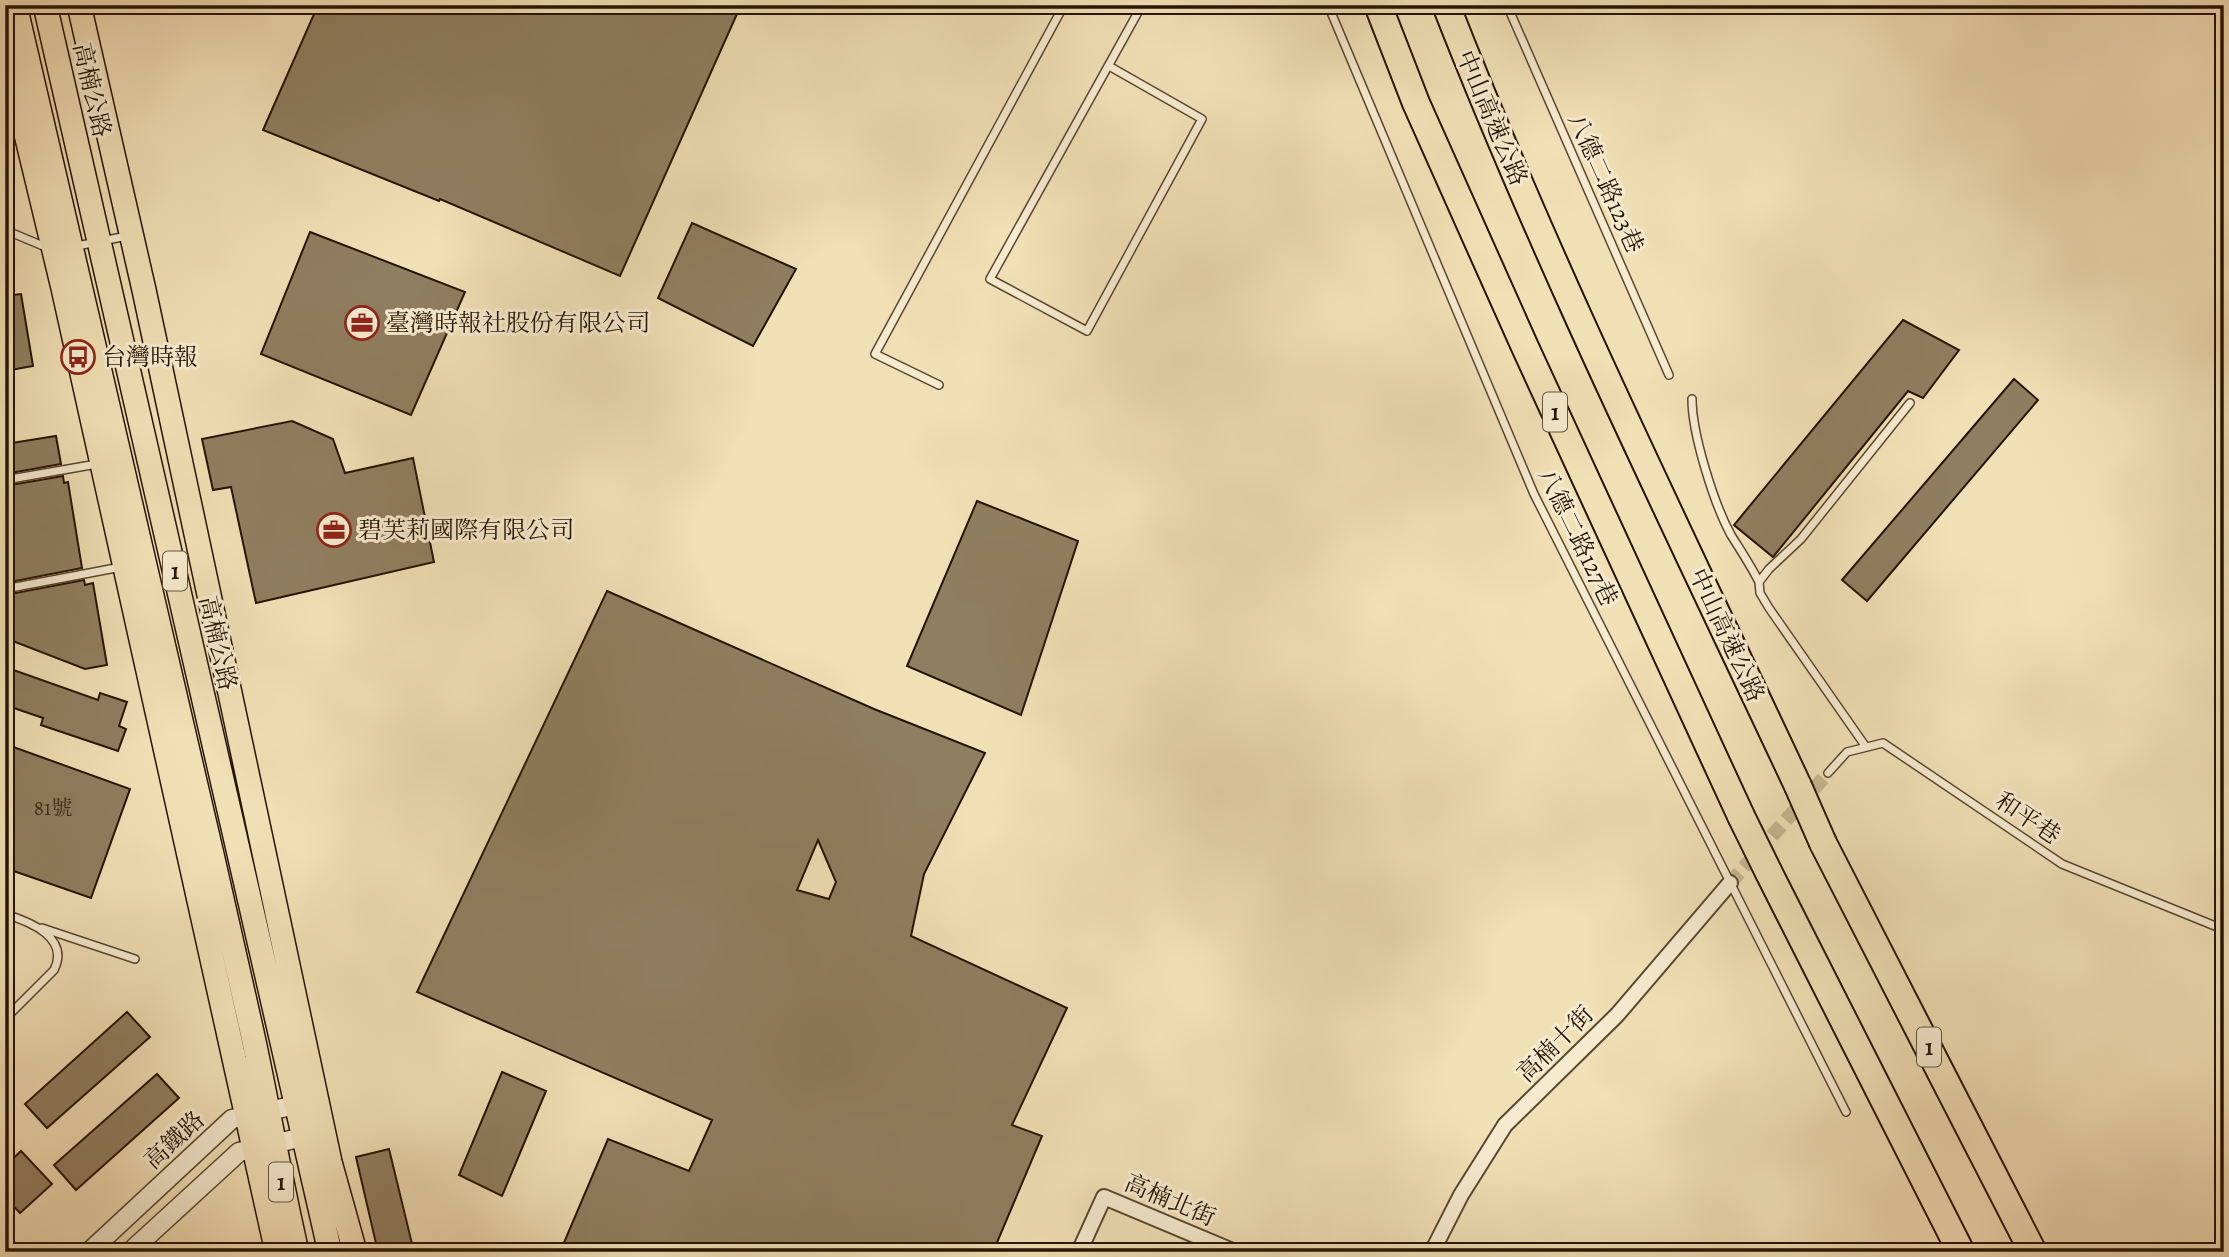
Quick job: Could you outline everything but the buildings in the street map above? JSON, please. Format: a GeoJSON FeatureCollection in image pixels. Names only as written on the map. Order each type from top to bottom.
{"type":"FeatureCollection","features":[{"type":"Feature","properties":{"kind":"highway","name":"1"},"geometry":{"type":"LineString","coordinates":[[1378,5],[1416,103],[1487,262],[1741,816],[1961,1252]]}},
{"type":"Feature","properties":{"kind":"highway","name":"中山高速公路"},"geometry":{"type":"LineString","coordinates":[[1446,5],[1485,103],[1582,326],[1824,843],[2033,1252]]}},
{"type":"Feature","properties":{"kind":"main road","name":"1"},"geometry":{"type":"LineString","coordinates":[[15,5],[102,464],[125,566],[264,1146],[297,1252]]}},
{"type":"Feature","properties":{"kind":"main road","name":"高楠公路"},"geometry":{"type":"LineString","coordinates":[[45,5],[330,1252]]}},
{"type":"Feature","properties":{"kind":"main road","name":"高楠公路"},"geometry":{"type":"LineString","coordinates":[[79,5],[330,1162],[355,1252]]}},
{"type":"Feature","properties":{"kind":"main road","name":"1"},"geometry":{"type":"LineString","coordinates":[[5,47],[63,248],[253,1036],[257,1114]]}},
{"type":"Feature","properties":{"kind":"main road","name":"1"},"geometry":{"type":"LineString","coordinates":[[264,1146],[277,1252]]}},
{"type":"Feature","properties":{"kind":"street","name":"高楠十街"},"geometry":{"type":"LineString","coordinates":[[1433,1252],[1461,1195],[1505,1125],[1617,1015],[1730,883]]}},
{"type":"Feature","properties":{"kind":"street"},"geometry":{"type":"LineString","coordinates":[[131,1252],[239,1152],[303,1137],[320,1116],[296,1105]]}},
{"type":"Feature","properties":{"kind":"street","name":"高鐵路"},"geometry":{"type":"LineString","coordinates":[[89,1252],[232,1119],[296,1105]]}},
{"type":"Feature","properties":{"kind":"street","name":"高楠北街"},"geometry":{"type":"LineString","coordinates":[[1080,1249],[1104,1197],[1235,1252]]}},
{"type":"Feature","properties":{"kind":"street"},"geometry":{"type":"LineString","coordinates":[[1080,1249],[1096,1252]]}},
{"type":"Feature","properties":{"kind":"lane"},"geometry":{"type":"LineString","coordinates":[[939,385],[875,354],[1064,5]]}},
{"type":"Feature","properties":{"kind":"lane"},"geometry":{"type":"LineString","coordinates":[[1109,66],[1202,119],[1087,331],[990,279],[1142,5]]}},
{"type":"Feature","properties":{"kind":"lane","name":"八德二路127巷"},"geometry":{"type":"LineString","coordinates":[[1328,5],[1534,494],[1846,1112]]}},
{"type":"Feature","properties":{"kind":"lane","name":"八德二路123巷"},"geometry":{"type":"LineString","coordinates":[[1507,5],[1670,375]]}},
{"type":"Feature","properties":{"kind":"lane"},"geometry":{"type":"LineString","coordinates":[[5,212],[7,230],[63,248],[131,235]]}},
{"type":"Feature","properties":{"kind":"lane"},"geometry":{"type":"LineString","coordinates":[[1692,399],[1692,414],[1703,457],[1730,533],[1759,582],[1760,593],[1769,608],[1866,747],[1847,752],[1828,772]]}},
{"type":"Feature","properties":{"kind":"lane"},"geometry":{"type":"LineString","coordinates":[[1759,582],[1801,539],[1910,403]]}},
{"type":"Feature","properties":{"kind":"lane"},"geometry":{"type":"LineString","coordinates":[[5,480],[102,464]]}},
{"type":"Feature","properties":{"kind":"lane"},"geometry":{"type":"LineString","coordinates":[[5,589],[125,566]]}},
{"type":"Feature","properties":{"kind":"lane","name":"和平巷"},"geometry":{"type":"LineString","coordinates":[[1866,747],[1882,743],[2062,864],[2220,928],[2224,927]]}},
{"type":"Feature","properties":{"kind":"lane"},"geometry":{"type":"LineString","coordinates":[[5,914],[135,959]]}},
{"type":"Feature","properties":{"kind":"lane"},"geometry":{"type":"LineString","coordinates":[[5,1019],[46,979],[59,960],[56,944],[31,925]]}},
{"type":"Feature","properties":{"kind":"lane"},"geometry":{"type":"LineString","coordinates":[[5,1238],[18,1252]]}},
{"type":"Feature","properties":{"kind":"tunnel"},"geometry":{"type":"LineString","coordinates":[[1730,883],[1828,773]]}},
{"type":"Feature","properties":{"kind":"place","name":"臺灣時報社股份有限公司"},"geometry":{"type":"Point","coordinates":[362,323]}},
{"type":"Feature","properties":{"kind":"place","name":"台灣時報"},"geometry":{"type":"Point","coordinates":[78,357]}},
{"type":"Feature","properties":{"kind":"place","name":"碧芙莉國際有限公司"},"geometry":{"type":"Point","coordinates":[334,530]}}]}
